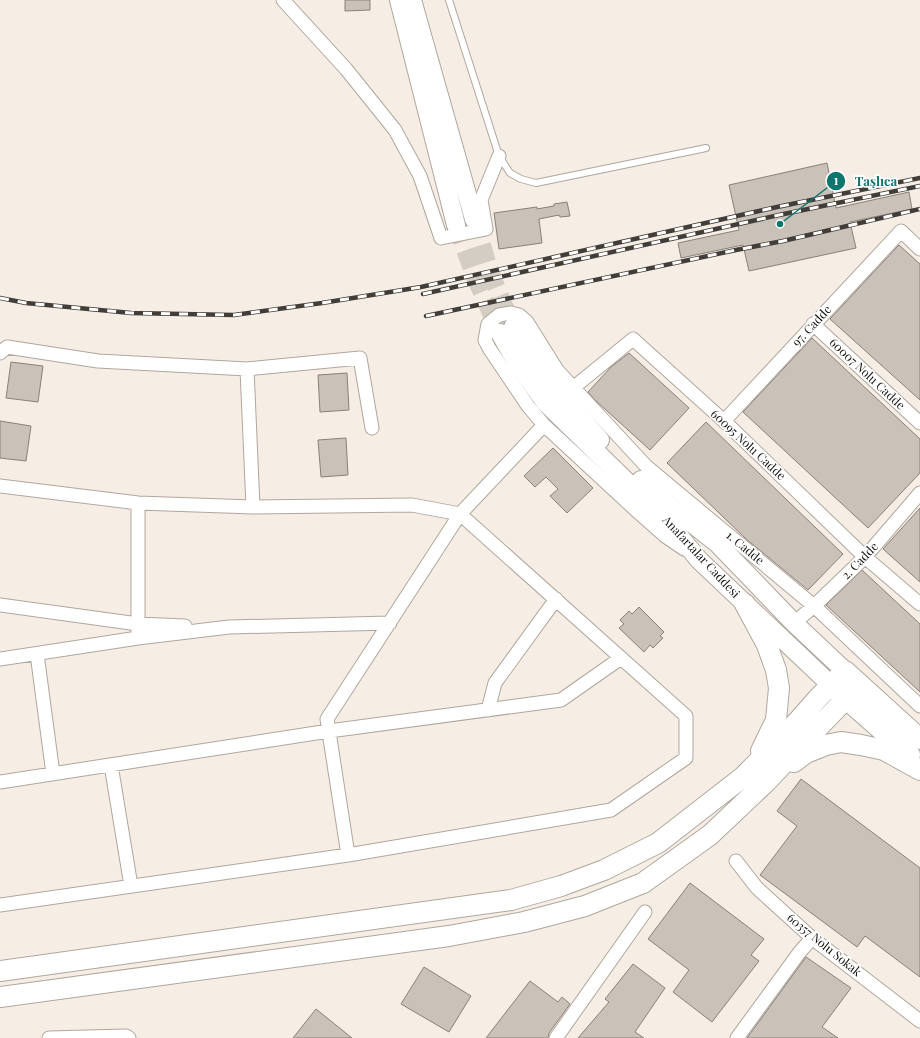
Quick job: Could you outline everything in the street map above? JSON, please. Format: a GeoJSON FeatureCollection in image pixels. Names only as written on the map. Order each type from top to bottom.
{"type":"FeatureCollection","features":[{"type":"Feature","properties":{"kind":"main road"},"geometry":{"type":"LineString","coordinates":[[399,0],[456,225]]}},
{"type":"Feature","properties":{"kind":"main road"},"geometry":{"type":"LineString","coordinates":[[412,0],[474,219]]}},
{"type":"Feature","properties":{"kind":"main road","name":"Anafartalar Caddesi"},"geometry":{"type":"LineString","coordinates":[[920,739],[859,685],[794,623],[718,544],[670,506],[614,457],[506,330],[517,363],[545,402],[666,520],[700,560],[745,604],[845,699],[920,764]]}},
{"type":"Feature","properties":{"kind":"main road"},"geometry":{"type":"LineString","coordinates":[[745,604],[776,670],[779,688],[776,720],[753,767]]}},
{"type":"Feature","properties":{"kind":"main road"},"geometry":{"type":"LineString","coordinates":[[0,971],[511,900],[561,886],[604,870],[658,843],[743,777],[845,671]]}},
{"type":"Feature","properties":{"kind":"main road"},"geometry":{"type":"LineString","coordinates":[[0,997],[449,936],[524,922],[585,906],[643,883],[710,835],[765,783],[859,685]]}},
{"type":"Feature","properties":{"kind":"main road"},"geometry":{"type":"LineString","coordinates":[[765,783],[806,753],[826,745],[841,742],[884,750],[920,770]]}},
{"type":"Feature","properties":{"kind":"street"},"geometry":{"type":"LineString","coordinates":[[283,0],[346,68],[395,130],[420,176],[440,238],[486,229],[481,200],[499,156]]}},
{"type":"Feature","properties":{"kind":"street","name":"97. Cadde"},"geometry":{"type":"LineString","coordinates":[[724,421],[901,231],[920,249]]}},
{"type":"Feature","properties":{"kind":"street","name":"1. Cadde"},"geometry":{"type":"LineString","coordinates":[[544,425],[528,406],[485,340],[488,324],[499,315],[511,313],[519,315],[527,322],[557,370],[646,466],[814,606],[920,706]]}},
{"type":"Feature","properties":{"kind":"street","name":"60007 Nolu Cadde"},"geometry":{"type":"LineString","coordinates":[[813,324],[920,423]]}},
{"type":"Feature","properties":{"kind":"street","name":"60095 Nolu Cadde"},"geometry":{"type":"LineString","coordinates":[[573,388],[633,339],[724,421],[865,557],[920,604]]}},
{"type":"Feature","properties":{"kind":"street"},"geometry":{"type":"LineString","coordinates":[[0,353],[7,347],[98,361],[247,369],[360,358],[372,428]]}},
{"type":"Feature","properties":{"kind":"street"},"geometry":{"type":"LineString","coordinates":[[247,369],[253,507]]}},
{"type":"Feature","properties":{"kind":"street"},"geometry":{"type":"LineString","coordinates":[[348,855],[327,719],[460,514],[544,425],[665,536],[700,560]]}},
{"type":"Feature","properties":{"kind":"street"},"geometry":{"type":"LineString","coordinates":[[0,486],[138,503],[253,507],[412,505],[460,514],[686,716],[686,758],[611,810],[348,855],[0,905]]}},
{"type":"Feature","properties":{"kind":"street","name":"2. Cadde"},"geometry":{"type":"LineString","coordinates":[[794,623],[865,557],[920,493]]}},
{"type":"Feature","properties":{"kind":"street"},"geometry":{"type":"LineString","coordinates":[[138,503],[138,638]]}},
{"type":"Feature","properties":{"kind":"street"},"geometry":{"type":"LineString","coordinates":[[488,710],[495,684],[556,599]]}},
{"type":"Feature","properties":{"kind":"street"},"geometry":{"type":"LineString","coordinates":[[0,605],[138,624],[228,627],[390,622]]}},
{"type":"Feature","properties":{"kind":"street"},"geometry":{"type":"LineString","coordinates":[[0,659],[138,638],[228,627]]}},
{"type":"Feature","properties":{"kind":"street"},"geometry":{"type":"LineString","coordinates":[[37,654],[53,774]]}},
{"type":"Feature","properties":{"kind":"street"},"geometry":{"type":"LineString","coordinates":[[0,782],[328,731],[561,700],[621,658]]}},
{"type":"Feature","properties":{"kind":"street"},"geometry":{"type":"LineString","coordinates":[[111,765],[131,886]]}},
{"type":"Feature","properties":{"kind":"street","name":"60357 Nolu Sokak"},"geometry":{"type":"LineString","coordinates":[[736,861],[757,888],[812,938],[920,1021]]}},
{"type":"Feature","properties":{"kind":"street"},"geometry":{"type":"LineString","coordinates":[[556,1038],[645,912]]}},
{"type":"Feature","properties":{"kind":"street"},"geometry":{"type":"LineString","coordinates":[[738,1038],[799,953],[812,938]]}},
{"type":"Feature","properties":{"kind":"street"},"geometry":{"type":"LineString","coordinates":[[49,1038],[126,1036],[129,1038]]}},
{"type":"Feature","properties":{"kind":"lane"},"geometry":{"type":"LineString","coordinates":[[449,0],[499,156],[510,174],[536,183],[706,148]]}},
{"type":"Feature","properties":{"kind":"building"},"geometry":{"type":"Polygon","coordinates":[[[345,0],[370,0],[370,10],[345,11],[345,0]]]}},
{"type":"Feature","properties":{"kind":"building"},"geometry":{"type":"Polygon","coordinates":[[[827,163],[836,208],[909,192],[912,209],[850,222],[856,248],[749,271],[743,245],[681,258],[678,243],[739,230],[729,185],[827,163]]]}},
{"type":"Feature","properties":{"kind":"building"},"geometry":{"type":"Polygon","coordinates":[[[567,202],[570,216],[560,217],[559,215],[539,219],[542,243],[499,249],[494,213],[537,207],[537,209],[567,202]]]}},
{"type":"Feature","properties":{"kind":"building"},"geometry":{"type":"Polygon","coordinates":[[[899,245],[920,264],[920,400],[830,319],[899,245]]]}},
{"type":"Feature","properties":{"kind":"building"},"geometry":{"type":"Polygon","coordinates":[[[812,338],[920,439],[920,473],[868,528],[743,412],[812,338]]]}},
{"type":"Feature","properties":{"kind":"building"},"geometry":{"type":"Polygon","coordinates":[[[629,353],[689,408],[650,450],[588,392],[611,367],[629,353]]]}},
{"type":"Feature","properties":{"kind":"building"},"geometry":{"type":"Polygon","coordinates":[[[11,362],[43,366],[38,402],[6,398],[11,362]]]}},
{"type":"Feature","properties":{"kind":"building"},"geometry":{"type":"Polygon","coordinates":[[[347,373],[349,410],[320,412],[318,375],[347,373]]]}},
{"type":"Feature","properties":{"kind":"building"},"geometry":{"type":"Polygon","coordinates":[[[0,421],[31,426],[26,461],[0,458],[0,421]]]}},
{"type":"Feature","properties":{"kind":"building"},"geometry":{"type":"Polygon","coordinates":[[[706,422],[843,554],[808,590],[745,538],[667,463],[706,422]]]}},
{"type":"Feature","properties":{"kind":"building"},"geometry":{"type":"Polygon","coordinates":[[[346,438],[348,475],[321,477],[318,440],[346,438]]]}},
{"type":"Feature","properties":{"kind":"building"},"geometry":{"type":"Polygon","coordinates":[[[553,448],[593,488],[567,513],[550,496],[558,489],[546,477],[535,487],[524,476],[553,448]]]}},
{"type":"Feature","properties":{"kind":"building"},"geometry":{"type":"Polygon","coordinates":[[[920,508],[920,582],[883,549],[920,508]]]}},
{"type":"Feature","properties":{"kind":"building"},"geometry":{"type":"Polygon","coordinates":[[[862,570],[920,624],[920,692],[826,605],[862,570]]]}},
{"type":"Feature","properties":{"kind":"building"},"geometry":{"type":"Polygon","coordinates":[[[639,607],[664,632],[660,636],[663,638],[653,648],[650,645],[644,652],[619,628],[624,624],[620,620],[629,611],[632,614],[639,607]]]}},
{"type":"Feature","properties":{"kind":"building"},"geometry":{"type":"Polygon","coordinates":[[[801,779],[920,868],[920,977],[865,936],[857,947],[760,875],[797,826],[777,811],[801,779]]]}},
{"type":"Feature","properties":{"kind":"building"},"geometry":{"type":"Polygon","coordinates":[[[690,883],[764,939],[751,955],[759,961],[712,1022],[673,992],[689,970],[648,939],[690,883]]]}},
{"type":"Feature","properties":{"kind":"building"},"geometry":{"type":"Polygon","coordinates":[[[806,957],[851,988],[822,1027],[838,1038],[747,1038],[806,957]]]}},
{"type":"Feature","properties":{"kind":"building"},"geometry":{"type":"Polygon","coordinates":[[[633,964],[665,988],[635,1032],[644,1038],[578,1038],[609,1002],[605,999],[633,964]]]}},
{"type":"Feature","properties":{"kind":"building"},"geometry":{"type":"Polygon","coordinates":[[[424,967],[471,996],[449,1032],[401,1004],[424,967]]]}},
{"type":"Feature","properties":{"kind":"building"},"geometry":{"type":"Polygon","coordinates":[[[530,981],[558,1002],[562,997],[570,1004],[549,1033],[548,1038],[486,1038],[530,981]]]}},
{"type":"Feature","properties":{"kind":"building"},"geometry":{"type":"Polygon","coordinates":[[[316,1009],[352,1038],[293,1038],[316,1009]]]}},
{"type":"Feature","properties":{"kind":"tunnel"},"geometry":{"type":"LineString","coordinates":[[474,219],[490,272],[513,327]]}},
{"type":"Feature","properties":{"kind":"tunnel"},"geometry":{"type":"LineString","coordinates":[[456,225],[475,277],[500,333]]}},
{"type":"Feature","properties":{"kind":"railway"},"geometry":{"type":"LineString","coordinates":[[0,298],[26,303],[131,313],[234,315],[421,287],[777,207],[920,178]]}},
{"type":"Feature","properties":{"kind":"railway"},"geometry":{"type":"LineString","coordinates":[[423,294],[779,215],[920,186]]}},
{"type":"Feature","properties":{"kind":"railway"},"geometry":{"type":"LineString","coordinates":[[426,316],[783,241],[920,209]]}},
{"type":"Feature","properties":{"kind":"place","name":"Taşlıca"},"geometry":{"type":"Point","coordinates":[780,224]}}]}
